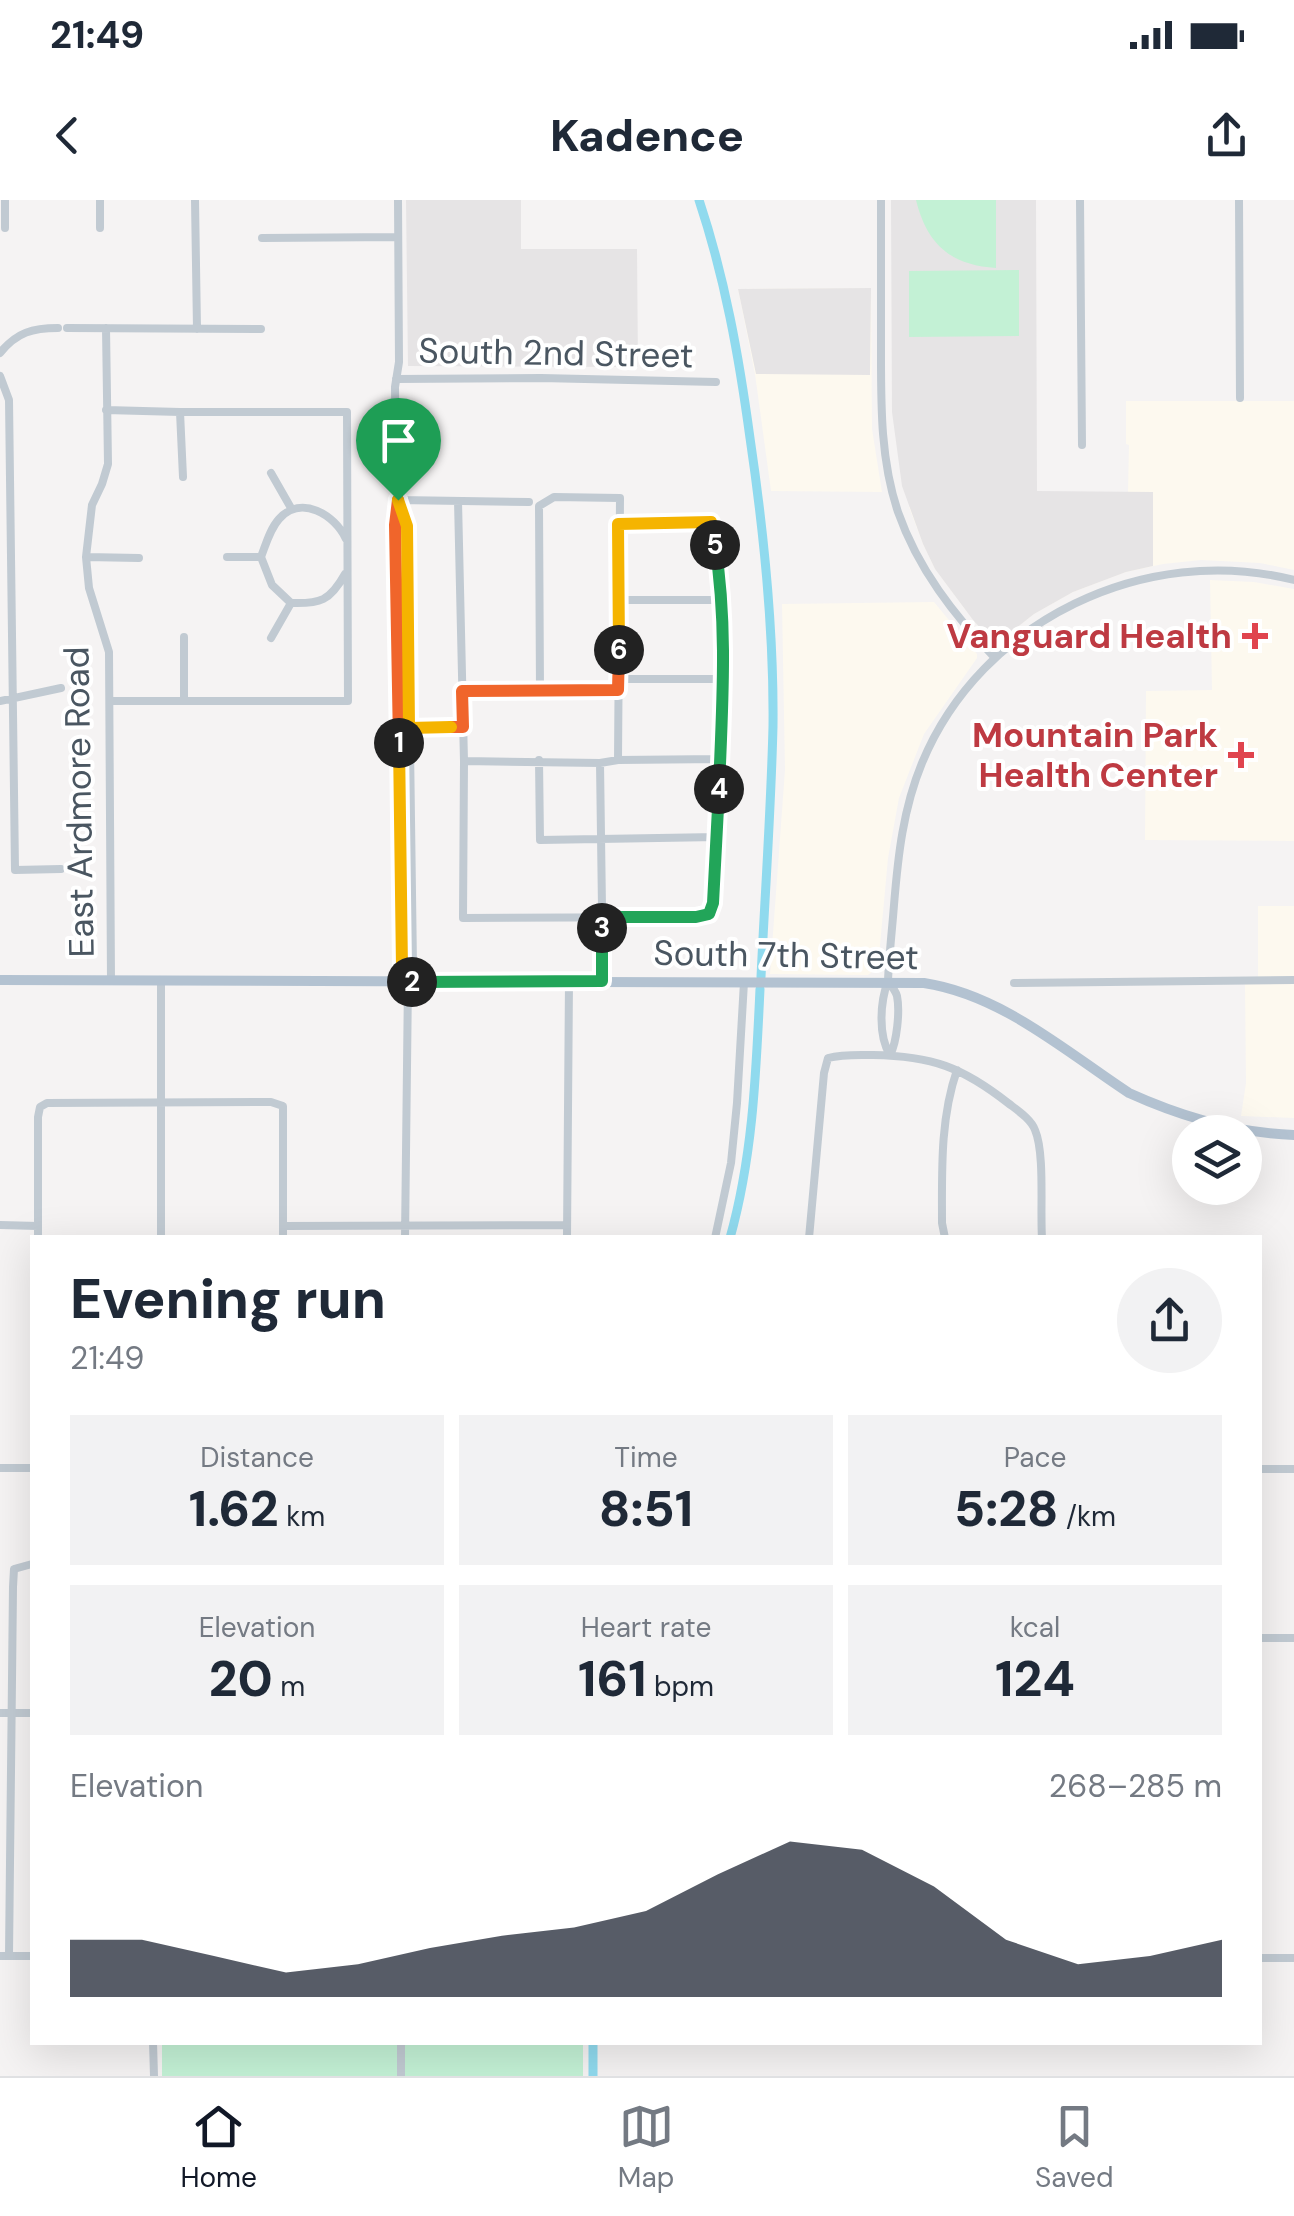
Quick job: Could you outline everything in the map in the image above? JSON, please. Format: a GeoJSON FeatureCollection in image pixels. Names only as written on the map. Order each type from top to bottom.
{"type":"FeatureCollection","features":[{"type":"Feature","properties":{"kind":"main road","name":"South 7th Street"},"geometry":{"type":"LineString","coordinates":[[0,980],[910,981],[943,986],[982,999],[1151,1103],[1223,1126],[1266,1134],[1294,1134]]}},
{"type":"Feature","properties":{"kind":"street"},"geometry":{"type":"LineString","coordinates":[[5,200],[6,228]]}},
{"type":"Feature","properties":{"kind":"street"},"geometry":{"type":"LineString","coordinates":[[100,200],[100,228]]}},
{"type":"Feature","properties":{"kind":"street"},"geometry":{"type":"LineString","coordinates":[[196,200],[197,328]]}},
{"type":"Feature","properties":{"kind":"street"},"geometry":{"type":"LineString","coordinates":[[398,200],[395,525],[402,968],[408,982]]}},
{"type":"Feature","properties":{"kind":"street"},"geometry":{"type":"LineString","coordinates":[[881,200],[882,414],[884,448],[894,494],[904,528],[932,582],[995,658]]}},
{"type":"Feature","properties":{"kind":"street"},"geometry":{"type":"LineString","coordinates":[[1080,200],[1082,445]]}},
{"type":"Feature","properties":{"kind":"street"},"geometry":{"type":"LineString","coordinates":[[1239,200],[1240,398]]}},
{"type":"Feature","properties":{"kind":"street"},"geometry":{"type":"LineString","coordinates":[[262,238],[398,238]]}},
{"type":"Feature","properties":{"kind":"street"},"geometry":{"type":"LineString","coordinates":[[11,326],[18,335]]}},
{"type":"Feature","properties":{"kind":"street","name":"East Ardmore Road"},"geometry":{"type":"LineString","coordinates":[[106,328],[108,464],[92,505],[86,557],[90,588],[109,652],[111,981]]}},
{"type":"Feature","properties":{"kind":"street"},"geometry":{"type":"LineString","coordinates":[[0,353],[18,335],[32,329],[262,329]]}},
{"type":"Feature","properties":{"kind":"street"},"geometry":{"type":"LineString","coordinates":[[0,376],[9,400],[14,870],[61,869]]}},
{"type":"Feature","properties":{"kind":"street","name":"South 2nd Street"},"geometry":{"type":"LineString","coordinates":[[396,379],[716,382]]}},
{"type":"Feature","properties":{"kind":"street"},"geometry":{"type":"LineString","coordinates":[[106,410],[347,412],[348,702],[111,701]]}},
{"type":"Feature","properties":{"kind":"street"},"geometry":{"type":"LineString","coordinates":[[180,412],[182,477]]}},
{"type":"Feature","properties":{"kind":"street"},"geometry":{"type":"LineString","coordinates":[[271,473],[291,508]]}},
{"type":"Feature","properties":{"kind":"street"},"geometry":{"type":"LineString","coordinates":[[540,690],[540,506],[554,497],[620,498],[618,760]]}},
{"type":"Feature","properties":{"kind":"street"},"geometry":{"type":"LineString","coordinates":[[398,500],[529,502]]}},
{"type":"Feature","properties":{"kind":"street"},"geometry":{"type":"LineString","coordinates":[[398,500],[407,526],[412,966],[408,982],[405,1235]]}},
{"type":"Feature","properties":{"kind":"street"},"geometry":{"type":"LineString","coordinates":[[458,501],[463,918],[709,914],[713,903],[724,679],[721,600],[711,522],[618,524]]}},
{"type":"Feature","properties":{"kind":"street"},"geometry":{"type":"LineString","coordinates":[[348,544],[338,525],[326,515],[310,508],[291,508],[272,530],[261,557],[272,585],[291,603],[315,604],[333,592],[348,569]]}},
{"type":"Feature","properties":{"kind":"street"},"geometry":{"type":"LineString","coordinates":[[86,557],[139,558]]}},
{"type":"Feature","properties":{"kind":"street"},"geometry":{"type":"LineString","coordinates":[[227,557],[261,557]]}},
{"type":"Feature","properties":{"kind":"street"},"geometry":{"type":"LineString","coordinates":[[890,1055],[883,1044],[883,994],[888,982],[899,848],[911,794],[930,746],[967,687],[1030,629],[1096,593],[1140,579],[1208,570],[1250,571],[1294,580]]}},
{"type":"Feature","properties":{"kind":"street"},"geometry":{"type":"LineString","coordinates":[[619,600],[721,600]]}},
{"type":"Feature","properties":{"kind":"street"},"geometry":{"type":"LineString","coordinates":[[271,638],[291,603]]}},
{"type":"Feature","properties":{"kind":"street"},"geometry":{"type":"LineString","coordinates":[[184,637],[184,700]]}},
{"type":"Feature","properties":{"kind":"street"},"geometry":{"type":"LineString","coordinates":[[618,678],[724,679]]}},
{"type":"Feature","properties":{"kind":"street"},"geometry":{"type":"LineString","coordinates":[[0,701],[61,688]]}},
{"type":"Feature","properties":{"kind":"street"},"geometry":{"type":"LineString","coordinates":[[462,691],[618,690]]}},
{"type":"Feature","properties":{"kind":"street"},"geometry":{"type":"LineString","coordinates":[[398,728],[463,727]]}},
{"type":"Feature","properties":{"kind":"street"},"geometry":{"type":"LineString","coordinates":[[464,761],[600,763],[720,759]]}},
{"type":"Feature","properties":{"kind":"street"},"geometry":{"type":"LineString","coordinates":[[539,760],[540,840],[717,837]]}},
{"type":"Feature","properties":{"kind":"street"},"geometry":{"type":"LineString","coordinates":[[600,763],[602,981]]}},
{"type":"Feature","properties":{"kind":"street"},"geometry":{"type":"LineString","coordinates":[[1014,982],[1294,980]]}},
{"type":"Feature","properties":{"kind":"street"},"geometry":{"type":"LineString","coordinates":[[161,981],[161,1235]]}},
{"type":"Feature","properties":{"kind":"street"},"geometry":{"type":"LineString","coordinates":[[567,1235],[569,982]]}},
{"type":"Feature","properties":{"kind":"street"},"geometry":{"type":"LineString","coordinates":[[716,1235],[732,1163],[744,982]]}},
{"type":"Feature","properties":{"kind":"street"},"geometry":{"type":"LineString","coordinates":[[888,982],[897,994],[896,1044],[890,1055]]}},
{"type":"Feature","properties":{"kind":"street"},"geometry":{"type":"LineString","coordinates":[[883,1027],[896,1027]]}},
{"type":"Feature","properties":{"kind":"street"},"geometry":{"type":"LineString","coordinates":[[809,1235],[828,1058],[840,1054],[922,1058],[947,1065],[1004,1100],[1032,1124],[1040,1154],[1042,1235]]}},
{"type":"Feature","properties":{"kind":"street"},"geometry":{"type":"LineString","coordinates":[[944,1235],[944,1117],[957,1070]]}},
{"type":"Feature","properties":{"kind":"street"},"geometry":{"type":"LineString","coordinates":[[38,1235],[38,1117],[40,1107],[48,1102],[272,1102],[283,1106],[283,1235]]}},
{"type":"Feature","properties":{"kind":"street"},"geometry":{"type":"LineString","coordinates":[[0,1225],[38,1226]]}},
{"type":"Feature","properties":{"kind":"street"},"geometry":{"type":"LineString","coordinates":[[283,1226],[567,1225]]}},
{"type":"Feature","properties":{"kind":"street"},"geometry":{"type":"LineString","coordinates":[[0,1468],[30,1468]]}},
{"type":"Feature","properties":{"kind":"street"},"geometry":{"type":"LineString","coordinates":[[1262,1469],[1294,1469]]}},
{"type":"Feature","properties":{"kind":"street"},"geometry":{"type":"LineString","coordinates":[[5,1956],[14,1569],[30,1565]]}},
{"type":"Feature","properties":{"kind":"street"},"geometry":{"type":"LineString","coordinates":[[1262,1638],[1294,1638]]}},
{"type":"Feature","properties":{"kind":"street"},"geometry":{"type":"LineString","coordinates":[[0,1713],[30,1713]]}},
{"type":"Feature","properties":{"kind":"street"},"geometry":{"type":"LineString","coordinates":[[1262,1958],[1294,1958]]}},
{"type":"Feature","properties":{"kind":"street"},"geometry":{"type":"LineString","coordinates":[[154,2045],[154,2076]]}},
{"type":"Feature","properties":{"kind":"street"},"geometry":{"type":"LineString","coordinates":[[401,2045],[401,2076]]}},
{"type":"Feature","properties":{"kind":"shaded area"},"geometry":{"type":"Polygon","coordinates":[[[406,200],[521,200],[521,249],[637,249],[638,367],[408,366],[406,200]]]}},
{"type":"Feature","properties":{"kind":"shaded area"},"geometry":{"type":"Polygon","coordinates":[[[891,200],[1036,200],[1037,491],[1153,492],[1153,566],[1073,592],[1034,614],[1001,640],[991,640],[935,569],[902,486],[892,412],[891,200]]]}},
{"type":"Feature","properties":{"kind":"shaded area"},"geometry":{"type":"Polygon","coordinates":[[[871,288],[872,429],[882,492],[771,491],[755,374],[738,289],[871,288]]]}},
{"type":"Feature","properties":{"kind":"shaded area"},"geometry":{"type":"Polygon","coordinates":[[[871,288],[870,375],[756,374],[738,289],[871,288]]]}},
{"type":"Feature","properties":{"kind":"shaded area"},"geometry":{"type":"Polygon","coordinates":[[[1126,401],[1294,401],[1294,570],[1260,563],[1201,560],[1126,572],[1073,592],[1034,614],[1001,640],[991,640],[935,569],[909,507],[1037,490],[1128,492],[1126,401]]]}},
{"type":"Feature","properties":{"kind":"shaded area"},"geometry":{"type":"Polygon","coordinates":[[[1210,580],[1294,589],[1294,841],[1145,840],[1146,691],[1212,690],[1210,580]]]}},
{"type":"Feature","properties":{"kind":"shaded area"},"geometry":{"type":"Polygon","coordinates":[[[934,602],[977,658],[924,734],[899,798],[888,858],[878,967],[868,975],[770,974],[785,770],[782,604],[934,602]]]}},
{"type":"Feature","properties":{"kind":"shaded area"},"geometry":{"type":"Polygon","coordinates":[[[1258,906],[1294,906],[1294,1118],[1241,1115],[1246,1083],[1245,984],[1258,983],[1258,906]]]}},
{"type":"Feature","properties":{"kind":"green space"},"geometry":{"type":"Polygon","coordinates":[[[916,200],[996,200],[996,268],[966,262],[943,249],[927,229],[916,200]]]}},
{"type":"Feature","properties":{"kind":"green space"},"geometry":{"type":"Polygon","coordinates":[[[1019,270],[1019,336],[909,337],[909,271],[1019,270]]]}},
{"type":"Feature","properties":{"kind":"green space"},"geometry":{"type":"Polygon","coordinates":[[[162,2045],[583,2045],[583,2076],[162,2076],[162,2045]]]}},
{"type":"Feature","properties":{"kind":"waterway"},"geometry":{"type":"LineString","coordinates":[[699,200],[736,348],[767,582],[773,726],[761,977]]}},
{"type":"Feature","properties":{"kind":"waterway"},"geometry":{"type":"LineString","coordinates":[[731,1235],[749,1145],[760,989]]}},
{"type":"Feature","properties":{"kind":"waterway"},"geometry":{"type":"LineString","coordinates":[[593,2045],[593,2076]]}},
{"type":"Feature","properties":{"kind":"place","name":"Vanguard Health"},"geometry":{"type":"Point","coordinates":[1255,636]}},
{"type":"Feature","properties":{"kind":"place","name":"Mountain Park Health Center"},"geometry":{"type":"Point","coordinates":[1241,755]}},
{"type":"Feature","properties":{"kind":"route"},"geometry":{"type":"LineString","coordinates":[[398,500],[407,526],[409,728],[463,727],[462,691],[618,690],[618,524],[711,522],[721,600],[724,679],[713,903],[709,914],[696,917],[602,917],[602,981],[408,982],[402,968],[395,525],[398,500]]}}]}
